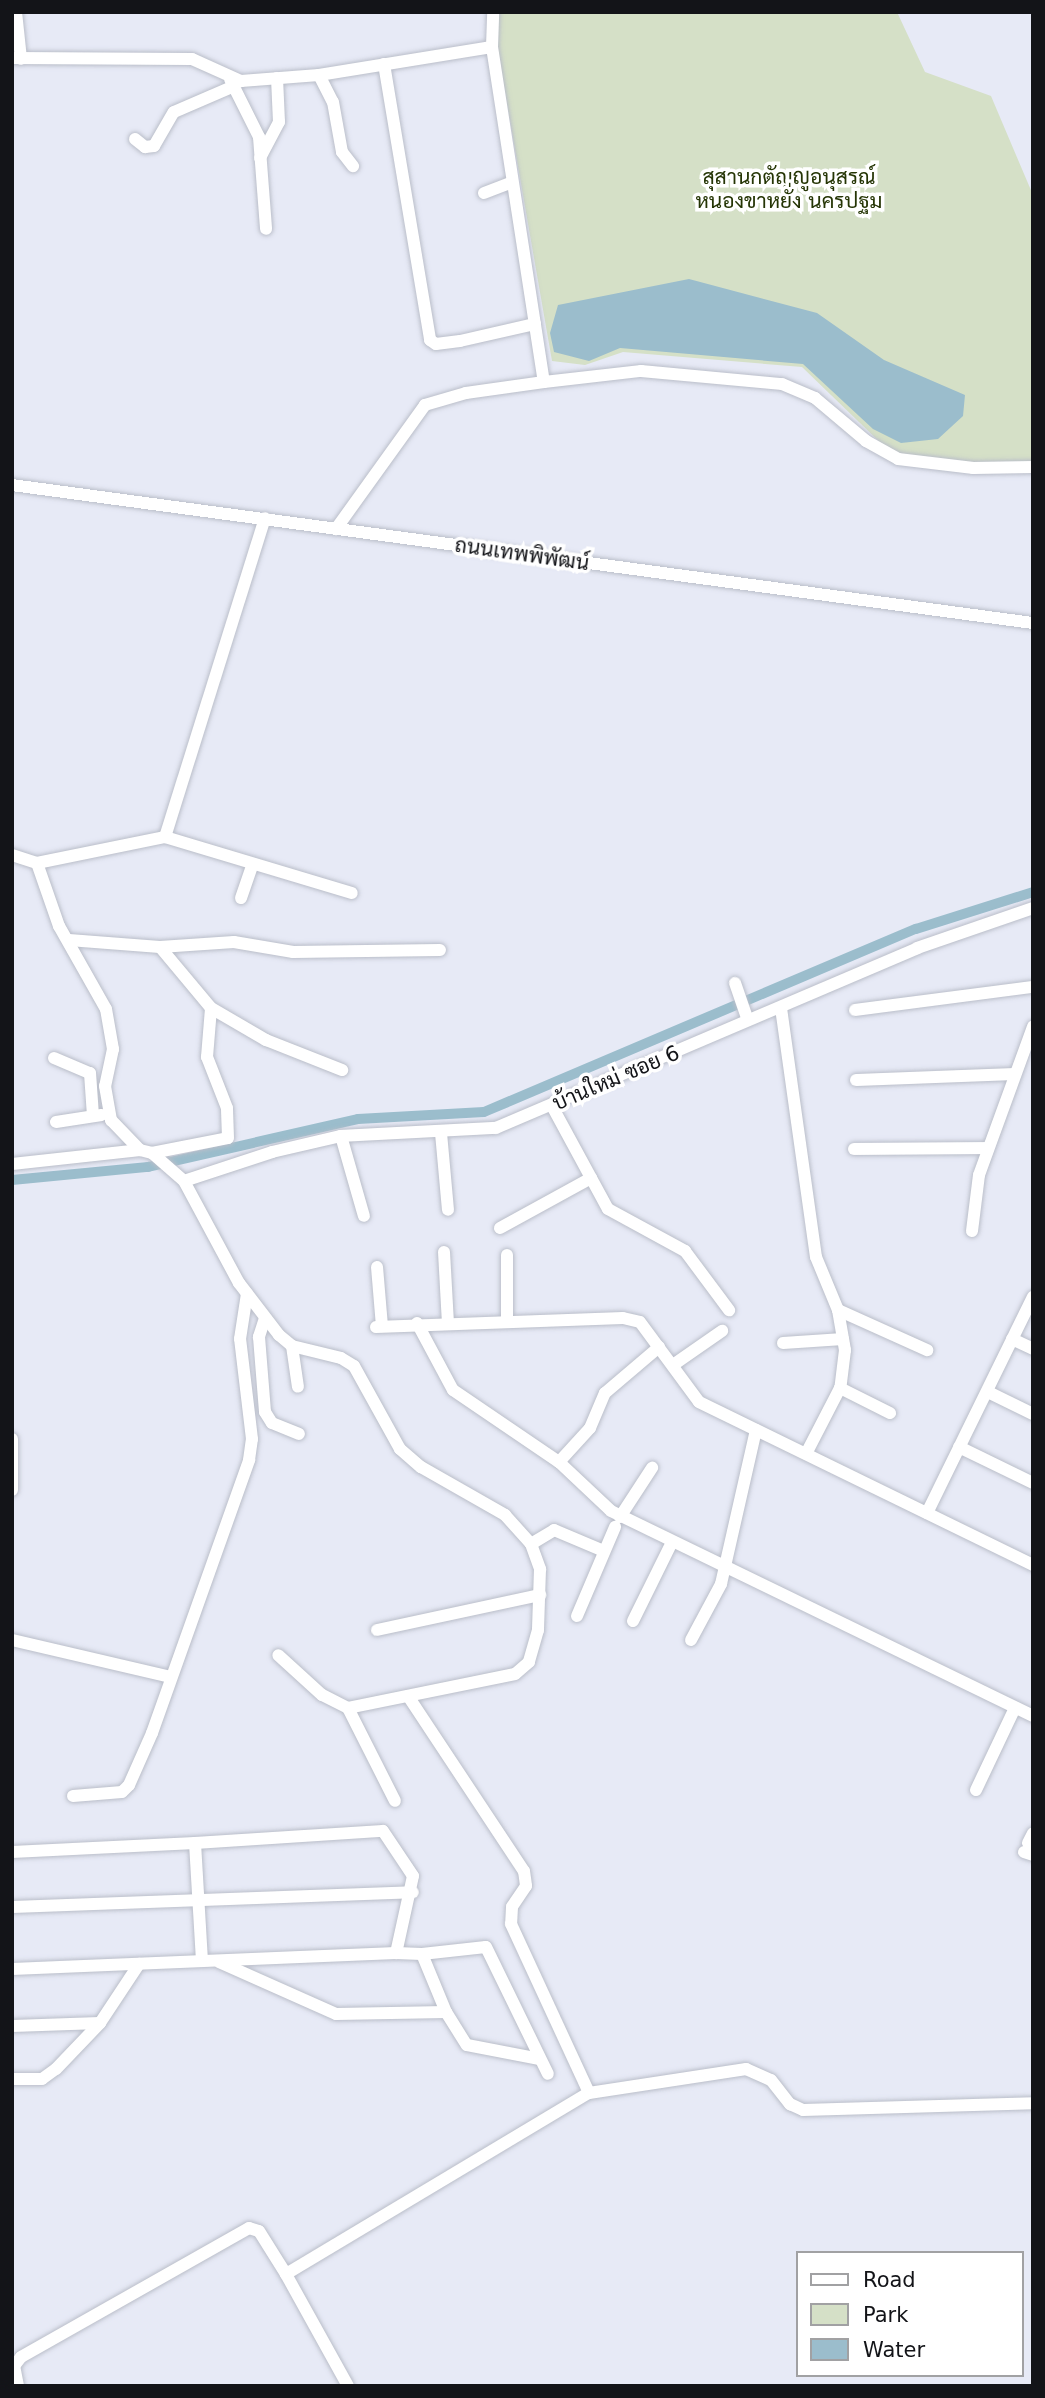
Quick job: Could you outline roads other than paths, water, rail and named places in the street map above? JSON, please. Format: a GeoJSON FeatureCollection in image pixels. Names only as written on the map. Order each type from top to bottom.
{"type":"FeatureCollection","features":[{"type":"Feature","properties":{"kind":"street"},"geometry":{"type":"LineString","coordinates":[[16,12],[17,58],[192,59],[214,66],[232,82],[256,126],[266,229]]}},
{"type":"Feature","properties":{"kind":"street"},"geometry":{"type":"LineString","coordinates":[[493,12],[492,47],[544,382]]}},
{"type":"Feature","properties":{"kind":"street"},"geometry":{"type":"LineString","coordinates":[[135,139],[145,147],[154,146],[174,112],[232,82],[318,75],[492,47]]}},
{"type":"Feature","properties":{"kind":"street"},"geometry":{"type":"LineString","coordinates":[[384,64],[430,340],[436,344],[460,341],[534,324]]}},
{"type":"Feature","properties":{"kind":"street"},"geometry":{"type":"LineString","coordinates":[[318,75],[333,102],[342,152],[353,166]]}},
{"type":"Feature","properties":{"kind":"street"},"geometry":{"type":"LineString","coordinates":[[260,159],[279,122],[277,78]]}},
{"type":"Feature","properties":{"kind":"street"},"geometry":{"type":"LineString","coordinates":[[484,193],[512,182]]}},
{"type":"Feature","properties":{"kind":"street"},"geometry":{"type":"LineString","coordinates":[[336,529],[425,405],[466,393],[641,371],[782,384],[815,398],[866,441],[898,459],[973,468],[1033,467]]}},
{"type":"Feature","properties":{"kind":"street","name":"ถนนเทพพิพัฒน์"},"geometry":{"type":"LineString","coordinates":[[12,485],[1033,623]]}},
{"type":"Feature","properties":{"kind":"street"},"geometry":{"type":"LineString","coordinates":[[165,837],[265,518]]}},
{"type":"Feature","properties":{"kind":"street"},"geometry":{"type":"LineString","coordinates":[[12,855],[37,863],[165,837],[352,893]]}},
{"type":"Feature","properties":{"kind":"street"},"geometry":{"type":"LineString","coordinates":[[37,863],[52,909],[110,1023],[113,1049],[105,1086],[108,1114],[118,1132],[184,1181],[247,1294],[292,1346],[341,1358],[354,1366],[400,1449],[421,1466],[505,1515],[531,1544],[540,1569],[540,1595],[534,1651],[522,1668],[506,1676],[348,1708]]}},
{"type":"Feature","properties":{"kind":"street"},"geometry":{"type":"LineString","coordinates":[[241,898],[253,864]]}},
{"type":"Feature","properties":{"kind":"street","name":"บ้านใหม่ ซอย 6"},"geometry":{"type":"LineString","coordinates":[[184,1181],[272,1152],[341,1136],[441,1133],[496,1128],[746,1016],[781,1008],[917,948],[1033,908]]}},
{"type":"Feature","properties":{"kind":"street"},"geometry":{"type":"LineString","coordinates":[[69,940],[160,947],[223,942],[303,953],[440,950]]}},
{"type":"Feature","properties":{"kind":"street"},"geometry":{"type":"LineString","coordinates":[[160,947],[211,1009],[266,1040],[342,1070]]}},
{"type":"Feature","properties":{"kind":"street"},"geometry":{"type":"LineString","coordinates":[[735,983],[746,1016]]}},
{"type":"Feature","properties":{"kind":"street"},"geometry":{"type":"LineString","coordinates":[[855,1010],[1033,987]]}},
{"type":"Feature","properties":{"kind":"street"},"geometry":{"type":"LineString","coordinates":[[781,1008],[814,1247],[838,1310],[843,1339],[840,1388],[806,1454]]}},
{"type":"Feature","properties":{"kind":"street"},"geometry":{"type":"LineString","coordinates":[[12,1164],[155,1158],[228,1138],[227,1108],[207,1057],[211,1009]]}},
{"type":"Feature","properties":{"kind":"street"},"geometry":{"type":"LineString","coordinates":[[972,1231],[979,1175],[1033,1027]]}},
{"type":"Feature","properties":{"kind":"street"},"geometry":{"type":"LineString","coordinates":[[54,1058],[90,1073],[93,1116]]}},
{"type":"Feature","properties":{"kind":"street"},"geometry":{"type":"LineString","coordinates":[[856,1080],[1015,1074]]}},
{"type":"Feature","properties":{"kind":"street"},"geometry":{"type":"LineString","coordinates":[[552,1105],[613,1213],[685,1251],[729,1310]]}},
{"type":"Feature","properties":{"kind":"street"},"geometry":{"type":"LineString","coordinates":[[56,1122],[108,1114]]}},
{"type":"Feature","properties":{"kind":"street"},"geometry":{"type":"LineString","coordinates":[[441,1133],[448,1210]]}},
{"type":"Feature","properties":{"kind":"street"},"geometry":{"type":"LineString","coordinates":[[341,1136],[364,1216]]}},
{"type":"Feature","properties":{"kind":"street"},"geometry":{"type":"LineString","coordinates":[[854,1149],[988,1148]]}},
{"type":"Feature","properties":{"kind":"street"},"geometry":{"type":"LineString","coordinates":[[500,1228],[591,1178]]}},
{"type":"Feature","properties":{"kind":"street"},"geometry":{"type":"LineString","coordinates":[[444,1252],[448,1323]]}},
{"type":"Feature","properties":{"kind":"street"},"geometry":{"type":"LineString","coordinates":[[506,1255],[507,1320]]}},
{"type":"Feature","properties":{"kind":"street"},"geometry":{"type":"LineString","coordinates":[[377,1267],[379,1326],[623,1318],[640,1322],[699,1402],[1033,1565]]}},
{"type":"Feature","properties":{"kind":"street"},"geometry":{"type":"LineString","coordinates":[[74,1796],[122,1792],[129,1785],[249,1460],[252,1439],[240,1339],[247,1294]]}},
{"type":"Feature","properties":{"kind":"street"},"geometry":{"type":"LineString","coordinates":[[927,1513],[1033,1297]]}},
{"type":"Feature","properties":{"kind":"street"},"geometry":{"type":"LineString","coordinates":[[838,1310],[928,1350]]}},
{"type":"Feature","properties":{"kind":"street"},"geometry":{"type":"LineString","coordinates":[[265,1318],[259,1337],[265,1412],[272,1423],[299,1434]]}},
{"type":"Feature","properties":{"kind":"street"},"geometry":{"type":"LineString","coordinates":[[416,1323],[453,1390],[559,1462],[617,1522],[673,1542],[724,1565],[1033,1716]]}},
{"type":"Feature","properties":{"kind":"street"},"geometry":{"type":"LineString","coordinates":[[673,1365],[722,1331]]}},
{"type":"Feature","properties":{"kind":"street"},"geometry":{"type":"LineString","coordinates":[[783,1343],[843,1339]]}},
{"type":"Feature","properties":{"kind":"street"},"geometry":{"type":"LineString","coordinates":[[1012,1339],[1033,1349]]}},
{"type":"Feature","properties":{"kind":"street"},"geometry":{"type":"LineString","coordinates":[[292,1346],[298,1387]]}},
{"type":"Feature","properties":{"kind":"street"},"geometry":{"type":"LineString","coordinates":[[559,1462],[590,1428],[605,1393],[659,1347]]}},
{"type":"Feature","properties":{"kind":"street"},"geometry":{"type":"LineString","coordinates":[[840,1388],[890,1413]]}},
{"type":"Feature","properties":{"kind":"street"},"geometry":{"type":"LineString","coordinates":[[988,1392],[1033,1414]]}},
{"type":"Feature","properties":{"kind":"street"},"geometry":{"type":"LineString","coordinates":[[691,1640],[718,1595],[756,1430]]}},
{"type":"Feature","properties":{"kind":"street"},"geometry":{"type":"LineString","coordinates":[[12,1439],[12,1490]]}},
{"type":"Feature","properties":{"kind":"street"},"geometry":{"type":"LineString","coordinates":[[959,1447],[1033,1483]]}},
{"type":"Feature","properties":{"kind":"street"},"geometry":{"type":"LineString","coordinates":[[577,1616],[617,1522],[652,1468]]}},
{"type":"Feature","properties":{"kind":"street"},"geometry":{"type":"LineString","coordinates":[[531,1544],[554,1530],[604,1552]]}},
{"type":"Feature","properties":{"kind":"street"},"geometry":{"type":"LineString","coordinates":[[633,1621],[673,1542]]}},
{"type":"Feature","properties":{"kind":"street"},"geometry":{"type":"LineString","coordinates":[[377,1630],[540,1595]]}},
{"type":"Feature","properties":{"kind":"street"},"geometry":{"type":"LineString","coordinates":[[12,1640],[171,1677]]}},
{"type":"Feature","properties":{"kind":"street"},"geometry":{"type":"LineString","coordinates":[[278,1655],[322,1695],[348,1708],[395,1801]]}},
{"type":"Feature","properties":{"kind":"street"},"geometry":{"type":"LineString","coordinates":[[408,1696],[524,1871],[526,1886],[512,1907],[510,1924],[589,2093]]}},
{"type":"Feature","properties":{"kind":"street"},"geometry":{"type":"LineString","coordinates":[[976,1790],[1015,1708]]}},
{"type":"Feature","properties":{"kind":"street"},"geometry":{"type":"LineString","coordinates":[[12,1852],[383,1831],[413,1876],[413,1892],[396,1953]]}},
{"type":"Feature","properties":{"kind":"street"},"geometry":{"type":"LineString","coordinates":[[195,1843],[202,1961]]}},
{"type":"Feature","properties":{"kind":"street"},"geometry":{"type":"LineString","coordinates":[[12,1907],[413,1892]]}},
{"type":"Feature","properties":{"kind":"street"},"geometry":{"type":"LineString","coordinates":[[12,1969],[422,1954],[484,1945],[548,2074]]}},
{"type":"Feature","properties":{"kind":"street"},"geometry":{"type":"LineString","coordinates":[[422,1954],[446,2012],[467,2046],[540,2059]]}},
{"type":"Feature","properties":{"kind":"street"},"geometry":{"type":"LineString","coordinates":[[219,1962],[336,2014],[446,2012]]}},
{"type":"Feature","properties":{"kind":"street"},"geometry":{"type":"LineString","coordinates":[[12,2078],[46,2076],[100,2023],[139,1964]]}},
{"type":"Feature","properties":{"kind":"street"},"geometry":{"type":"LineString","coordinates":[[12,2026],[100,2023]]}},
{"type":"Feature","properties":{"kind":"street"},"geometry":{"type":"LineString","coordinates":[[286,2274],[589,2093],[746,2069],[771,2080],[790,2104],[803,2110],[1033,2103]]}},
{"type":"Feature","properties":{"kind":"street"},"geometry":{"type":"LineString","coordinates":[[18,2386],[14,2366],[21,2357],[249,2228],[259,2231],[286,2274],[348,2386]]}},
{"type":"Feature","properties":{"kind":"water"},"geometry":{"type":"Polygon","coordinates":[[[689,279],[817,313],[884,360],[965,395],[963,416],[938,439],[901,443],[873,429],[803,364],[620,348],[589,361],[554,352],[550,333],[558,305],[689,279]]]}},
{"type":"Feature","properties":{"kind":"waterway"},"geometry":{"type":"LineString","coordinates":[[12,1180],[148,1167],[358,1119],[484,1112],[916,929],[1033,892]]}},
{"type":"Feature","properties":{"kind":"park label","name":"สุสานกตัญญูอนุสรณ์ หนองขาหยั่ง นครปฐม"},"geometry":{"type":"Point","coordinates":[789,189]}}]}
